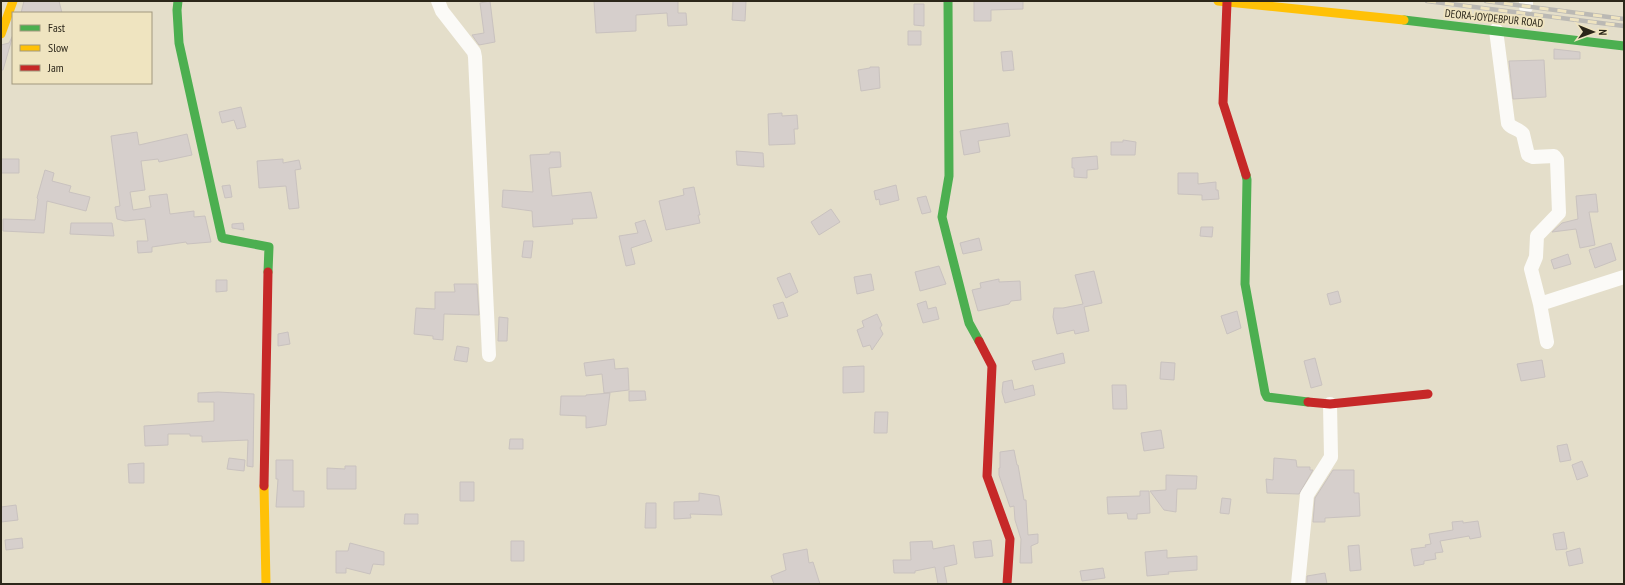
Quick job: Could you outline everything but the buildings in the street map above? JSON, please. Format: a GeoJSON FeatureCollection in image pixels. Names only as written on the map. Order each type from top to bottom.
{"type":"FeatureCollection","features":[{"type":"Feature","properties":{"kind":"street"},"geometry":{"type":"LineString","coordinates":[[1,34],[12,1]]}},
{"type":"Feature","properties":{"kind":"street"},"geometry":{"type":"LineString","coordinates":[[178,1],[177,10],[179,43],[222,238],[268,247],[264,461],[266,584]]}},
{"type":"Feature","properties":{"kind":"street"},"geometry":{"type":"LineString","coordinates":[[438,1],[442,11],[474,52],[475,57],[489,355]]}},
{"type":"Feature","properties":{"kind":"street"},"geometry":{"type":"LineString","coordinates":[[948,1],[949,176],[942,217],[969,323],[992,366],[987,476],[1010,539],[1007,584]]}},
{"type":"Feature","properties":{"kind":"street"},"geometry":{"type":"LineString","coordinates":[[1222,1],[1223,103],[1247,180],[1245,284],[1264,393],[1267,397],[1271,398],[1330,404],[1428,394]]}},
{"type":"Feature","properties":{"kind":"street","name":"DEORA-JOYDEBPUR ROAD"},"geometry":{"type":"LineString","coordinates":[[1222,1],[1496,30],[1624,46]]}},
{"type":"Feature","properties":{"kind":"street"},"geometry":{"type":"LineString","coordinates":[[1496,30],[1508,122],[1510,126],[1521,131],[1523,134],[1528,155],[1533,157],[1554,156],[1557,160],[1558,213],[1537,236],[1536,257],[1531,269],[1540,304],[1547,342]]}},
{"type":"Feature","properties":{"kind":"street"},"geometry":{"type":"LineString","coordinates":[[1540,304],[1624,276]]}},
{"type":"Feature","properties":{"kind":"street"},"geometry":{"type":"LineString","coordinates":[[1298,584],[1308,495],[1331,457],[1330,404]]}},
{"type":"Feature","properties":{"kind":"railway"},"geometry":{"type":"LineString","coordinates":[[1427,1],[1624,26]]}},
{"type":"Feature","properties":{"kind":"railway"},"geometry":{"type":"LineString","coordinates":[[1486,1],[1624,19]]}},
{"type":"Feature","properties":{"kind":"traffic: fast"},"geometry":{"type":"LineString","coordinates":[[178,1],[177,10],[179,43],[222,238],[269,247],[268,272]]}},
{"type":"Feature","properties":{"kind":"traffic: fast"},"geometry":{"type":"LineString","coordinates":[[948,1],[949,176],[942,217],[969,323],[979,341]]}},
{"type":"Feature","properties":{"kind":"traffic: fast"},"geometry":{"type":"LineString","coordinates":[[1404,20],[1624,46]]}},
{"type":"Feature","properties":{"kind":"traffic: fast"},"geometry":{"type":"LineString","coordinates":[[1246,175],[1245,284],[1265,393],[1267,397],[1308,402]]}},
{"type":"Feature","properties":{"kind":"traffic: slow"},"geometry":{"type":"LineString","coordinates":[[1,34],[13,1]]}},
{"type":"Feature","properties":{"kind":"traffic: slow"},"geometry":{"type":"LineString","coordinates":[[1218,1],[1404,20]]}},
{"type":"Feature","properties":{"kind":"traffic: slow"},"geometry":{"type":"LineString","coordinates":[[264,486],[266,584]]}},
{"type":"Feature","properties":{"kind":"traffic: jam"},"geometry":{"type":"LineString","coordinates":[[1227,2],[1223,103],[1246,175]]}},
{"type":"Feature","properties":{"kind":"traffic: jam"},"geometry":{"type":"LineString","coordinates":[[264,486],[268,272]]}},
{"type":"Feature","properties":{"kind":"traffic: jam"},"geometry":{"type":"LineString","coordinates":[[979,341],[992,366],[987,476],[1010,539],[1007,584]]}},
{"type":"Feature","properties":{"kind":"traffic: jam"},"geometry":{"type":"LineString","coordinates":[[1308,402],[1330,404],[1428,394]]}}]}
